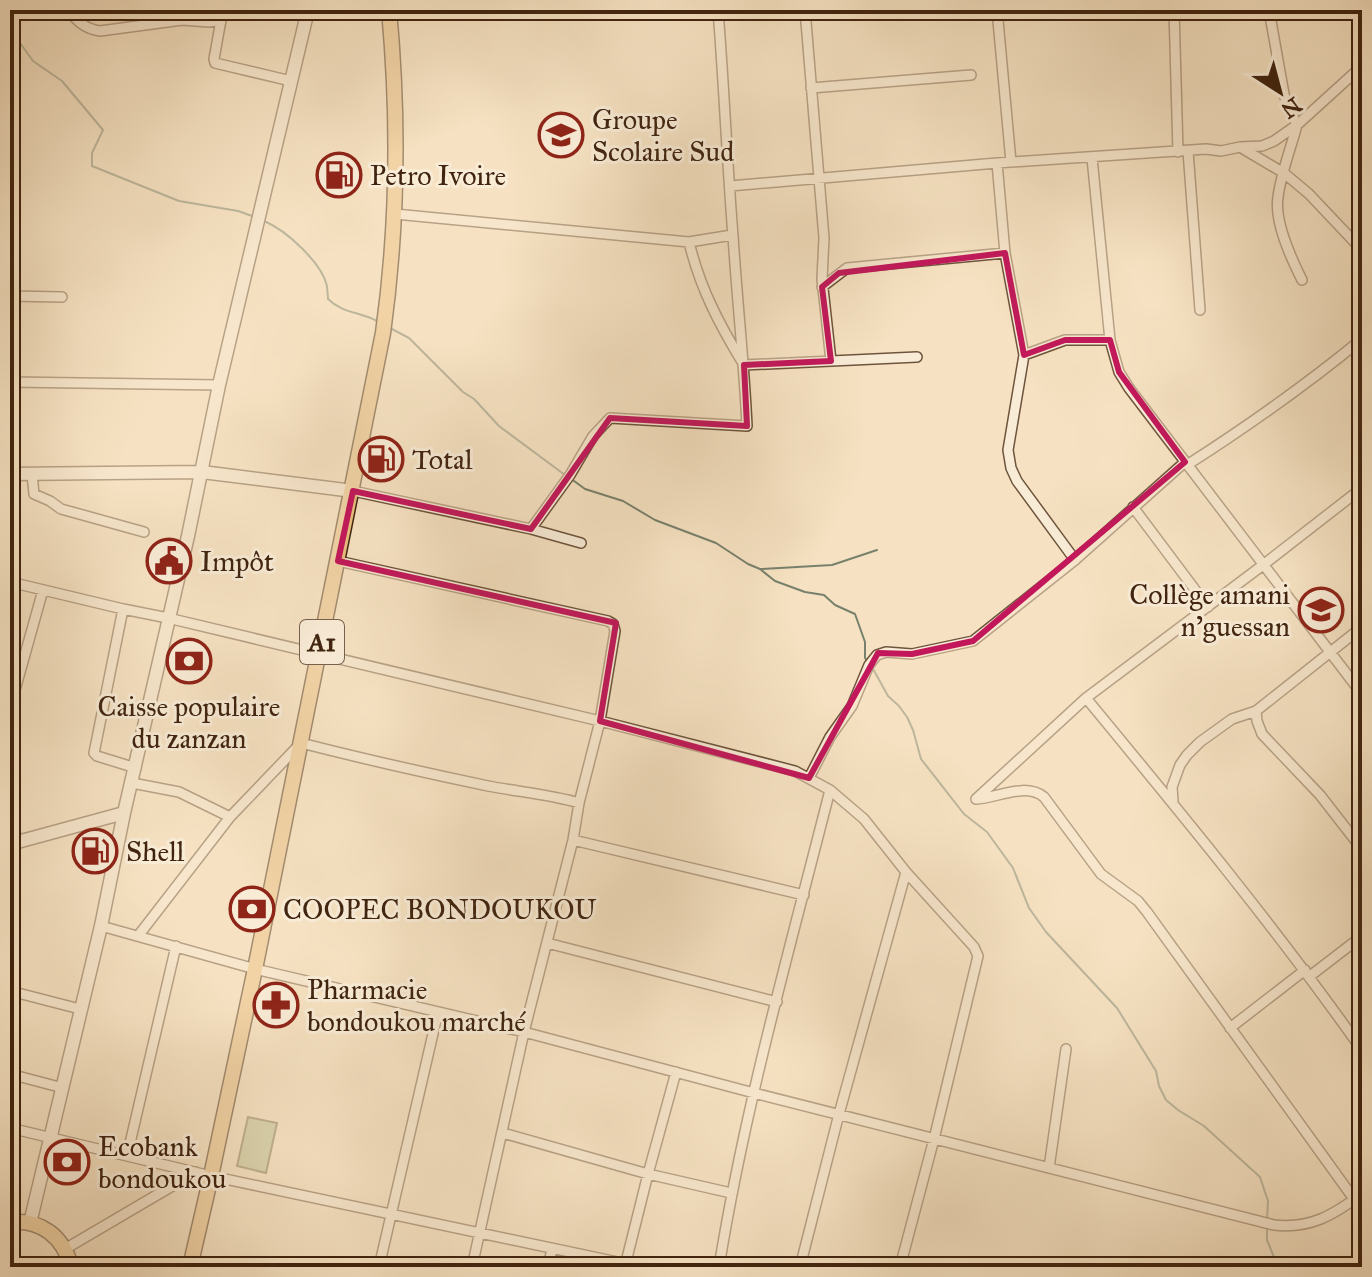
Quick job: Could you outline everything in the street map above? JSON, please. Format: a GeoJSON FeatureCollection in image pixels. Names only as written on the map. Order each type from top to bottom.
{"type":"FeatureCollection","features":[{"type":"Feature","properties":{"kind":"main road","name":"A1"},"geometry":{"type":"LineString","coordinates":[[190,1267],[204,1174],[255,969],[383,333],[395,214],[396,119],[389,10]]}},
{"type":"Feature","properties":{"kind":"main road"},"geometry":{"type":"LineString","coordinates":[[10,1222],[30,1223],[50,1232],[65,1249],[71,1267]]}},
{"type":"Feature","properties":{"kind":"street"},"geometry":{"type":"LineString","coordinates":[[68,10],[82,26],[100,31],[182,20],[209,22],[223,15]]}},
{"type":"Feature","properties":{"kind":"street"},"geometry":{"type":"LineString","coordinates":[[30,1223],[101,926],[219,385],[308,10]]}},
{"type":"Feature","properties":{"kind":"street"},"geometry":{"type":"LineString","coordinates":[[531,529],[570,475],[593,436],[610,418],[747,426],[718,10]]}},
{"type":"Feature","properties":{"kind":"street"},"geometry":{"type":"LineString","coordinates":[[805,10],[824,238],[822,287],[831,361]]}},
{"type":"Feature","properties":{"kind":"street"},"geometry":{"type":"LineString","coordinates":[[997,10],[1011,162]]}},
{"type":"Feature","properties":{"kind":"street"},"geometry":{"type":"LineString","coordinates":[[1174,10],[1183,151],[1200,310]]}},
{"type":"Feature","properties":{"kind":"street"},"geometry":{"type":"LineString","coordinates":[[1269,10],[1284,94],[1297,125],[1277,199],[1291,260],[1302,280]]}},
{"type":"Feature","properties":{"kind":"street"},"geometry":{"type":"LineString","coordinates":[[223,15],[215,63],[291,81]]}},
{"type":"Feature","properties":{"kind":"street"},"geometry":{"type":"LineString","coordinates":[[730,186],[997,163],[1262,146],[1297,125],[1362,66]]}},
{"type":"Feature","properties":{"kind":"street"},"geometry":{"type":"LineString","coordinates":[[811,88],[971,75]]}},
{"type":"Feature","properties":{"kind":"street"},"geometry":{"type":"LineString","coordinates":[[1240,147],[1284,173],[1309,194],[1362,250]]}},
{"type":"Feature","properties":{"kind":"street"},"geometry":{"type":"LineString","coordinates":[[1092,158],[1110,340],[1119,372],[1362,694]]}},
{"type":"Feature","properties":{"kind":"street"},"geometry":{"type":"LineString","coordinates":[[997,163],[1005,253],[1024,355],[1008,450],[1011,468],[1017,481],[1075,560]]}},
{"type":"Feature","properties":{"kind":"street"},"geometry":{"type":"LineString","coordinates":[[395,214],[689,242],[732,235]]}},
{"type":"Feature","properties":{"kind":"street"},"geometry":{"type":"LineString","coordinates":[[689,242],[705,295],[744,365]]}},
{"type":"Feature","properties":{"kind":"street"},"geometry":{"type":"LineString","coordinates":[[822,287],[847,268],[1005,253]]}},
{"type":"Feature","properties":{"kind":"street"},"geometry":{"type":"LineString","coordinates":[[10,296],[62,297]]}},
{"type":"Feature","properties":{"kind":"street"},"geometry":{"type":"LineString","coordinates":[[809,778],[830,737],[852,706],[869,665],[877,655],[886,652],[912,654],[969,643],[1075,560],[1186,463],[1249,425],[1362,339]]}},
{"type":"Feature","properties":{"kind":"street"},"geometry":{"type":"LineString","coordinates":[[1024,355],[1065,340],[1110,340]]}},
{"type":"Feature","properties":{"kind":"street"},"geometry":{"type":"LineString","coordinates":[[744,365],[917,357]]}},
{"type":"Feature","properties":{"kind":"street"},"geometry":{"type":"LineString","coordinates":[[10,382],[219,385]]}},
{"type":"Feature","properties":{"kind":"street"},"geometry":{"type":"LineString","coordinates":[[10,474],[202,472],[353,491],[531,529],[581,543]]}},
{"type":"Feature","properties":{"kind":"street"},"geometry":{"type":"LineString","coordinates":[[32,474],[34,494],[61,509],[144,532]]}},
{"type":"Feature","properties":{"kind":"street"},"geometry":{"type":"LineString","coordinates":[[101,926],[255,969],[524,1032],[1283,1226],[1308,1224],[1359,1200],[1138,901],[1101,874],[1038,792],[1028,789],[976,799],[1086,698],[1362,488]]}},
{"type":"Feature","properties":{"kind":"street"},"geometry":{"type":"LineString","coordinates":[[1133,507],[1208,607]]}},
{"type":"Feature","properties":{"kind":"street"},"geometry":{"type":"LineString","coordinates":[[338,561],[608,621],[615,631],[600,721],[524,1032],[472,1267]]}},
{"type":"Feature","properties":{"kind":"street"},"geometry":{"type":"LineString","coordinates":[[10,582],[600,721],[795,771],[830,790],[864,819],[906,872],[974,947],[978,956],[900,1267]]}},
{"type":"Feature","properties":{"kind":"street"},"geometry":{"type":"LineString","coordinates":[[10,708],[43,590]]}},
{"type":"Feature","properties":{"kind":"street"},"geometry":{"type":"LineString","coordinates":[[123,609],[94,753],[136,768]]}},
{"type":"Feature","properties":{"kind":"street"},"geometry":{"type":"LineString","coordinates":[[1173,802],[1172,787],[1180,765],[1200,742],[1232,719],[1256,711],[1362,627]]}},
{"type":"Feature","properties":{"kind":"street"},"geometry":{"type":"LineString","coordinates":[[1086,698],[1173,802],[1307,973],[1362,1050]]}},
{"type":"Feature","properties":{"kind":"street"},"geometry":{"type":"LineString","coordinates":[[1256,711],[1262,734],[1320,795],[1362,849]]}},
{"type":"Feature","properties":{"kind":"street"},"geometry":{"type":"LineString","coordinates":[[138,936],[230,817],[301,743],[398,767],[579,803]]}},
{"type":"Feature","properties":{"kind":"street"},"geometry":{"type":"LineString","coordinates":[[132,783],[179,792],[230,817]]}},
{"type":"Feature","properties":{"kind":"street"},"geometry":{"type":"LineString","coordinates":[[719,1267],[731,1193],[754,1093],[830,790]]}},
{"type":"Feature","properties":{"kind":"street"},"geometry":{"type":"LineString","coordinates":[[10,807],[14,842],[124,813]]}},
{"type":"Feature","properties":{"kind":"street"},"geometry":{"type":"LineString","coordinates":[[573,840],[804,895]]}},
{"type":"Feature","properties":{"kind":"street"},"geometry":{"type":"LineString","coordinates":[[800,1267],[906,872]]}},
{"type":"Feature","properties":{"kind":"street"},"geometry":{"type":"LineString","coordinates":[[1230,1028],[1362,936]]}},
{"type":"Feature","properties":{"kind":"street"},"geometry":{"type":"LineString","coordinates":[[547,943],[777,1002]]}},
{"type":"Feature","properties":{"kind":"street"},"geometry":{"type":"LineString","coordinates":[[127,1156],[176,946]]}},
{"type":"Feature","properties":{"kind":"street"},"geometry":{"type":"LineString","coordinates":[[10,991],[80,1009]]}},
{"type":"Feature","properties":{"kind":"street"},"geometry":{"type":"LineString","coordinates":[[379,1267],[438,1012]]}},
{"type":"Feature","properties":{"kind":"street"},"geometry":{"type":"LineString","coordinates":[[1049,1168],[1066,1049]]}},
{"type":"Feature","properties":{"kind":"street"},"geometry":{"type":"LineString","coordinates":[[625,1265],[676,1072]]}},
{"type":"Feature","properties":{"kind":"street"},"geometry":{"type":"LineString","coordinates":[[10,1074],[63,1088]]}},
{"type":"Feature","properties":{"kind":"street"},"geometry":{"type":"LineString","coordinates":[[10,1128],[204,1174],[641,1267]]}},
{"type":"Feature","properties":{"kind":"street"},"geometry":{"type":"LineString","coordinates":[[503,1133],[648,1174],[731,1193]]}},
{"type":"Feature","properties":{"kind":"street"},"geometry":{"type":"LineString","coordinates":[[65,1249],[204,1174]]}},
{"type":"Feature","properties":{"kind":"street"},"geometry":{"type":"LineString","coordinates":[[548,1267],[552,1249]]}},
{"type":"Feature","properties":{"kind":"highlighted area"},"geometry":{"type":"Polygon","coordinates":[[[1005,253],[1024,355],[1065,340],[1110,340],[1119,372],[1185,462],[973,641],[912,654],[878,653],[809,778],[600,721],[616,623],[338,561],[353,491],[531,529],[610,418],[747,426],[744,365],[831,361],[822,287],[839,273],[1005,253]]]}},
{"type":"Feature","properties":{"kind":"green space"},"geometry":{"type":"Polygon","coordinates":[[[248,1117],[277,1123],[266,1173],[237,1166],[248,1117]]]}},
{"type":"Feature","properties":{"kind":"waterway"},"geometry":{"type":"LineString","coordinates":[[10,29],[33,61],[62,81],[103,130],[92,153],[92,166],[179,201],[255,217]]}},
{"type":"Feature","properties":{"kind":"waterway"},"geometry":{"type":"LineString","coordinates":[[264,221],[292,239],[311,258],[324,277],[328,299],[339,307],[377,321]]}},
{"type":"Feature","properties":{"kind":"waterway"},"geometry":{"type":"LineString","coordinates":[[390,328],[409,338],[499,426],[565,475]]}},
{"type":"Feature","properties":{"kind":"waterway"},"geometry":{"type":"LineString","coordinates":[[570,478],[585,489],[623,501],[655,520],[716,543],[775,581],[824,595],[835,605],[855,614],[868,662]]}},
{"type":"Feature","properties":{"kind":"waterway"},"geometry":{"type":"LineString","coordinates":[[761,569],[832,565],[877,550]]}},
{"type":"Feature","properties":{"kind":"waterway"},"geometry":{"type":"LineString","coordinates":[[872,667],[888,696],[907,717],[921,759],[964,814],[987,832],[1013,868],[1029,908],[1046,932],[1117,1008],[1156,1071],[1166,1100],[1204,1126],[1260,1177],[1268,1201],[1267,1220]]}},
{"type":"Feature","properties":{"kind":"waterway"},"geometry":{"type":"LineString","coordinates":[[1267,1226],[1267,1240],[1278,1267]]}},
{"type":"Feature","properties":{"kind":"place","name":"Groupe Scolaire Sud"},"geometry":{"type":"Point","coordinates":[561,135]}},
{"type":"Feature","properties":{"kind":"place","name":"Petro Ivoire"},"geometry":{"type":"Point","coordinates":[339,175]}},
{"type":"Feature","properties":{"kind":"place","name":"Total"},"geometry":{"type":"Point","coordinates":[381,459]}},
{"type":"Feature","properties":{"kind":"place","name":"Impôt"},"geometry":{"type":"Point","coordinates":[169,561]}},
{"type":"Feature","properties":{"kind":"place","name":"Collège amani n'guessan"},"geometry":{"type":"Point","coordinates":[1321,610]}},
{"type":"Feature","properties":{"kind":"place","name":"Caisse populaire du zanzan"},"geometry":{"type":"Point","coordinates":[189,661]}},
{"type":"Feature","properties":{"kind":"place","name":"Shell"},"geometry":{"type":"Point","coordinates":[95,851]}},
{"type":"Feature","properties":{"kind":"place","name":"COOPEC BONDOUKOU"},"geometry":{"type":"Point","coordinates":[252,909]}},
{"type":"Feature","properties":{"kind":"place","name":"Pharmacie bondoukou marché"},"geometry":{"type":"Point","coordinates":[276,1005]}},
{"type":"Feature","properties":{"kind":"place","name":"Ecobank bondoukou"},"geometry":{"type":"Point","coordinates":[67,1162]}}]}
